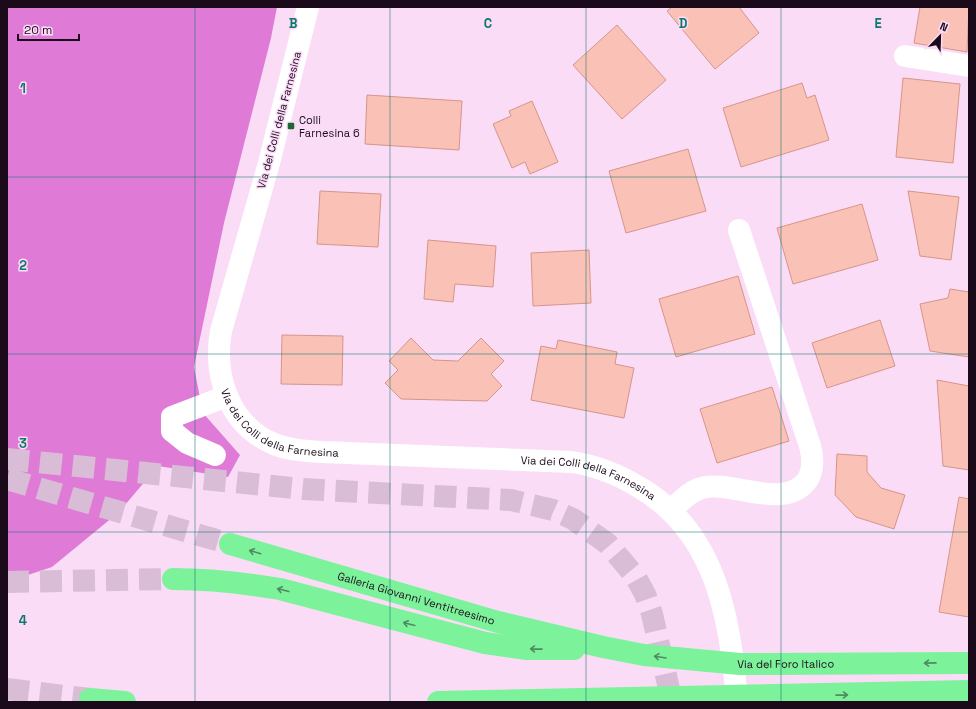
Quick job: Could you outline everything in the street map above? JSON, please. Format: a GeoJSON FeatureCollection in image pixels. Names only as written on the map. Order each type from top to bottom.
{"type":"FeatureCollection","features":[{"type":"Feature","properties":{"kind":"highway","name":"Galleria Giovanni Ventitreesimo"},"geometry":{"type":"LineString","coordinates":[[230,544],[498,622],[603,647]]}},
{"type":"Feature","properties":{"kind":"highway"},"geometry":{"type":"LineString","coordinates":[[173,580],[229,581],[280,590],[455,636],[501,645],[527,649],[603,647]]}},
{"type":"Feature","properties":{"kind":"highway","name":"Via del Foro Italico"},"geometry":{"type":"LineString","coordinates":[[603,647],[698,661],[780,665],[969,663]]}},
{"type":"Feature","properties":{"kind":"highway"},"geometry":{"type":"LineString","coordinates":[[438,702],[701,699],[969,692]]}},
{"type":"Feature","properties":{"kind":"highway"},"geometry":{"type":"LineString","coordinates":[[90,699],[125,702]]}},
{"type":"Feature","properties":{"kind":"street","name":"Via dei Colli della Farnesina"},"geometry":{"type":"LineString","coordinates":[[308,7],[268,163],[221,331],[219,371],[227,396],[242,419],[256,433],[274,444],[288,448],[308,452],[561,462],[587,465],[625,479],[649,493],[671,510],[696,541],[704,554],[717,586],[730,637],[737,702]]}},
{"type":"Feature","properties":{"kind":"street"},"geometry":{"type":"LineString","coordinates":[[905,56],[969,66]]}},
{"type":"Feature","properties":{"kind":"street"},"geometry":{"type":"LineString","coordinates":[[671,510],[693,492],[708,486],[772,494],[794,491],[804,484],[812,467],[813,460],[810,446],[739,230]]}},
{"type":"Feature","properties":{"kind":"street"},"geometry":{"type":"LineString","coordinates":[[216,455],[187,443],[172,431],[172,417],[227,396]]}},
{"type":"Feature","properties":{"kind":"shaded area"},"geometry":{"type":"Polygon","coordinates":[[[7,7],[277,7],[271,38],[224,223],[194,367],[203,413],[240,455],[228,477],[158,466],[119,512],[52,567],[7,582],[7,7]]]}},
{"type":"Feature","properties":{"kind":"building"},"geometry":{"type":"Polygon","coordinates":[[[672,7],[739,7],[759,33],[715,69],[667,11],[672,7]]]}},
{"type":"Feature","properties":{"kind":"building"},"geometry":{"type":"Polygon","coordinates":[[[920,7],[969,7],[967,52],[914,43],[920,7]]]}},
{"type":"Feature","properties":{"kind":"building"},"geometry":{"type":"Polygon","coordinates":[[[617,25],[666,80],[622,119],[573,65],[617,25]]]}},
{"type":"Feature","properties":{"kind":"building"},"geometry":{"type":"Polygon","coordinates":[[[903,78],[960,84],[953,163],[896,157],[903,78]]]}},
{"type":"Feature","properties":{"kind":"building"},"geometry":{"type":"Polygon","coordinates":[[[802,83],[807,98],[815,95],[829,140],[741,167],[723,108],[802,83]]]}},
{"type":"Feature","properties":{"kind":"building"},"geometry":{"type":"Polygon","coordinates":[[[367,95],[462,101],[459,150],[365,144],[367,95]]]}},
{"type":"Feature","properties":{"kind":"building"},"geometry":{"type":"Polygon","coordinates":[[[532,101],[558,162],[530,174],[525,162],[512,168],[493,124],[511,116],[509,111],[532,101]]]}},
{"type":"Feature","properties":{"kind":"building"},"geometry":{"type":"Polygon","coordinates":[[[688,149],[706,211],[626,233],[609,171],[688,149]]]}},
{"type":"Feature","properties":{"kind":"building"},"geometry":{"type":"Polygon","coordinates":[[[320,191],[381,194],[378,247],[317,244],[320,191]]]}},
{"type":"Feature","properties":{"kind":"building"},"geometry":{"type":"Polygon","coordinates":[[[908,191],[959,197],[951,260],[920,256],[908,191]]]}},
{"type":"Feature","properties":{"kind":"building"},"geometry":{"type":"Polygon","coordinates":[[[862,204],[878,260],[793,284],[777,228],[862,204]]]}},
{"type":"Feature","properties":{"kind":"building"},"geometry":{"type":"Polygon","coordinates":[[[428,240],[496,246],[493,287],[455,284],[453,302],[424,299],[428,240]]]}},
{"type":"Feature","properties":{"kind":"building"},"geometry":{"type":"Polygon","coordinates":[[[589,250],[591,303],[533,306],[531,253],[589,250]]]}},
{"type":"Feature","properties":{"kind":"building"},"geometry":{"type":"Polygon","coordinates":[[[738,276],[755,334],[676,357],[659,299],[738,276]]]}},
{"type":"Feature","properties":{"kind":"building"},"geometry":{"type":"Polygon","coordinates":[[[950,289],[969,292],[969,357],[930,351],[920,304],[948,298],[950,289]]]}},
{"type":"Feature","properties":{"kind":"building"},"geometry":{"type":"Polygon","coordinates":[[[880,320],[895,366],[827,388],[812,343],[880,320]]]}},
{"type":"Feature","properties":{"kind":"building"},"geometry":{"type":"Polygon","coordinates":[[[282,335],[343,336],[342,385],[281,384],[282,335]]]}},
{"type":"Feature","properties":{"kind":"building"},"geometry":{"type":"Polygon","coordinates":[[[411,338],[433,360],[458,361],[481,338],[504,361],[491,374],[502,386],[487,401],[401,399],[385,383],[398,370],[389,361],[411,338]]]}},
{"type":"Feature","properties":{"kind":"building"},"geometry":{"type":"Polygon","coordinates":[[[558,340],[617,352],[615,364],[634,368],[624,418],[531,400],[541,346],[556,349],[558,340]]]}},
{"type":"Feature","properties":{"kind":"building"},"geometry":{"type":"Polygon","coordinates":[[[937,380],[969,386],[969,470],[943,466],[937,380]]]}},
{"type":"Feature","properties":{"kind":"building"},"geometry":{"type":"Polygon","coordinates":[[[772,387],[789,441],[717,463],[700,409],[772,387]]]}},
{"type":"Feature","properties":{"kind":"building"},"geometry":{"type":"Polygon","coordinates":[[[837,454],[867,456],[867,472],[881,488],[905,495],[894,529],[856,517],[835,495],[837,454]]]}},
{"type":"Feature","properties":{"kind":"building"},"geometry":{"type":"Polygon","coordinates":[[[959,497],[969,499],[969,617],[939,612],[959,497]]]}},
{"type":"Feature","properties":{"kind":"tunnel"},"geometry":{"type":"LineString","coordinates":[[7,459],[303,489],[511,500],[553,510],[573,519],[608,544],[635,576],[645,594],[652,614],[672,702]]}},
{"type":"Feature","properties":{"kind":"tunnel"},"geometry":{"type":"LineString","coordinates":[[7,479],[230,544]]}},
{"type":"Feature","properties":{"kind":"tunnel"},"geometry":{"type":"LineString","coordinates":[[7,582],[173,579]]}},
{"type":"Feature","properties":{"kind":"tunnel"},"geometry":{"type":"LineString","coordinates":[[7,689],[90,699]]}},
{"type":"Feature","properties":{"kind":"place","name":"Colli Farnesina 6"},"geometry":{"type":"Point","coordinates":[291,126]}}]}
